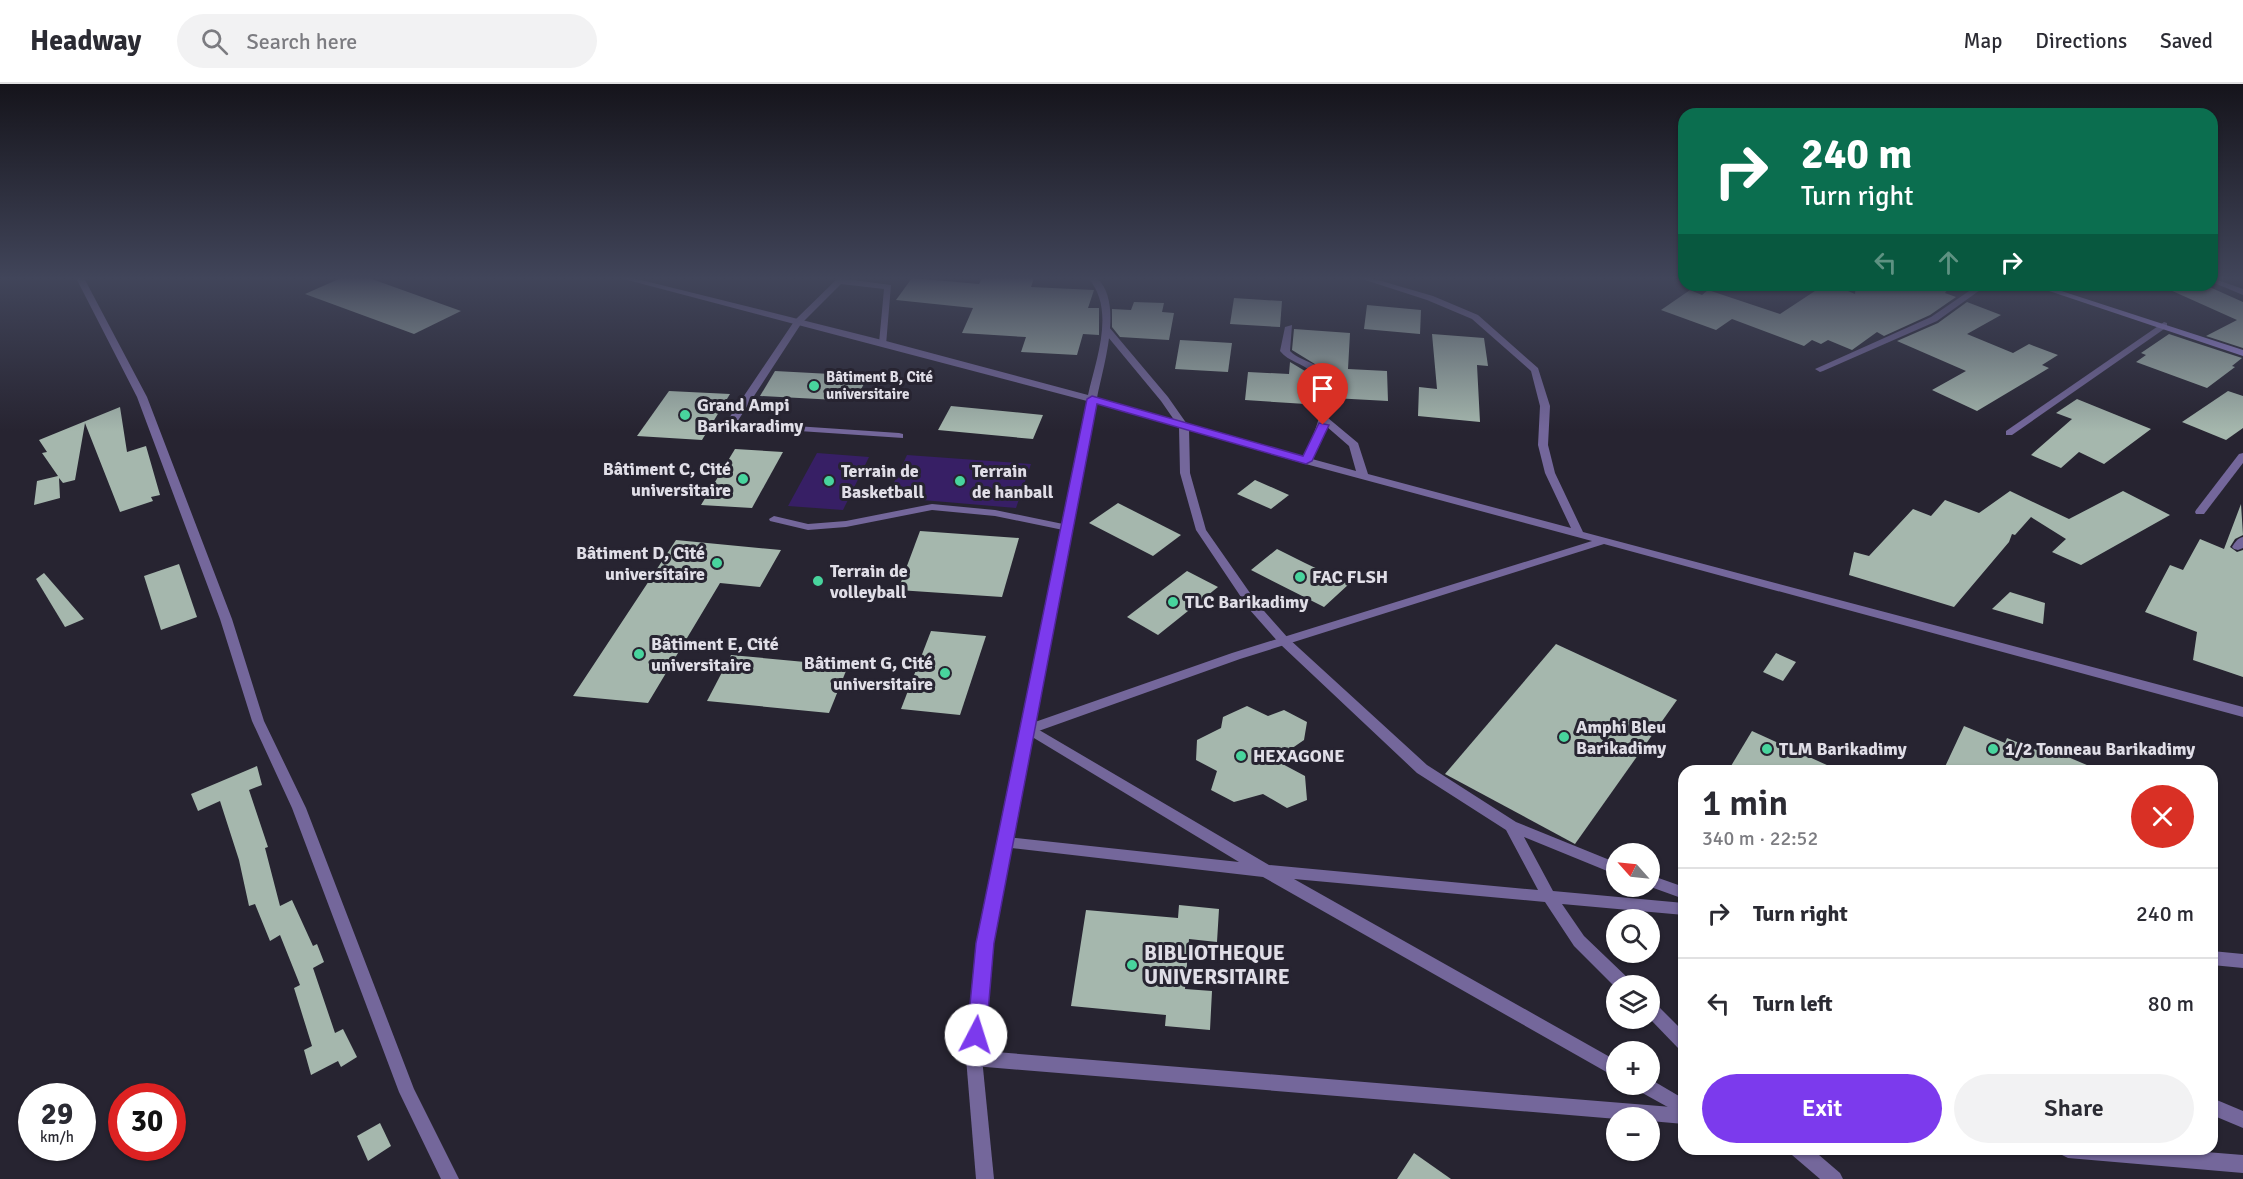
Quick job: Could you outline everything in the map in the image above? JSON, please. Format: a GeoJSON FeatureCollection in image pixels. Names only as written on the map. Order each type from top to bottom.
{"type":"FeatureCollection","features":[{"type":"Feature","properties":{"kind":"street"},"geometry":{"type":"LineString","coordinates":[[107,329],[142,397],[226,619],[258,721],[299,808],[407,1092],[450,1179]]}},
{"type":"Feature","properties":{"kind":"street"},"geometry":{"type":"LineString","coordinates":[[793,329],[730,424],[899,436]]}},
{"type":"Feature","properties":{"kind":"street"},"geometry":{"type":"LineString","coordinates":[[827,329],[1092,399],[1306,461],[2243,712]]}},
{"type":"Feature","properties":{"kind":"street"},"geometry":{"type":"LineString","coordinates":[[884,343],[885,329]]}},
{"type":"Feature","properties":{"kind":"street"},"geometry":{"type":"LineString","coordinates":[[985,1179],[974,1058],[985,943],[1007,843],[1106,329]]}},
{"type":"Feature","properties":{"kind":"street"},"geometry":{"type":"LineString","coordinates":[[1106,329],[1165,399],[1184,427],[1185,473],[1200,530],[1253,606],[1284,641],[1422,769],[1511,826],[1606,865]]}},
{"type":"Feature","properties":{"kind":"street"},"geometry":{"type":"LineString","coordinates":[[1289,329],[1285,351],[1290,358],[1317,371],[1323,383],[1326,408],[1324,420],[1306,461]]}},
{"type":"Feature","properties":{"kind":"street"},"geometry":{"type":"LineString","coordinates":[[1489,329],[1535,370],[1545,406],[1543,445],[1547,464],[1578,532]]}},
{"type":"Feature","properties":{"kind":"street"},"geometry":{"type":"LineString","coordinates":[[1820,369],[1911,329]]}},
{"type":"Feature","properties":{"kind":"street"},"geometry":{"type":"LineString","coordinates":[[2009,433],[2160,329]]}},
{"type":"Feature","properties":{"kind":"street"},"geometry":{"type":"LineString","coordinates":[[2173,329],[2243,353]]}},
{"type":"Feature","properties":{"kind":"street"},"geometry":{"type":"LineString","coordinates":[[1324,420],[1354,445],[1363,476]]}},
{"type":"Feature","properties":{"kind":"street"},"geometry":{"type":"LineString","coordinates":[[2200,512],[2243,456]]}},
{"type":"Feature","properties":{"kind":"street"},"geometry":{"type":"LineString","coordinates":[[774,519],[808,527],[846,524],[932,507],[994,513],[1068,528]]}},
{"type":"Feature","properties":{"kind":"street"},"geometry":{"type":"LineString","coordinates":[[1029,729],[1284,641],[1607,540]]}},
{"type":"Feature","properties":{"kind":"street"},"geometry":{"type":"LineString","coordinates":[[1029,729],[1266,871],[1606,1064]]}},
{"type":"Feature","properties":{"kind":"street"},"geometry":{"type":"LineString","coordinates":[[1511,826],[1549,897],[1579,941],[1614,975]]}},
{"type":"Feature","properties":{"kind":"street"},"geometry":{"type":"LineString","coordinates":[[1007,843],[1266,871],[1678,908]]}},
{"type":"Feature","properties":{"kind":"street"},"geometry":{"type":"LineString","coordinates":[[1660,885],[1678,891]]}},
{"type":"Feature","properties":{"kind":"street"},"geometry":{"type":"LineString","coordinates":[[2218,959],[2243,961]]}},
{"type":"Feature","properties":{"kind":"street"},"geometry":{"type":"LineString","coordinates":[[1660,1019],[1678,1037]]}},
{"type":"Feature","properties":{"kind":"street"},"geometry":{"type":"LineString","coordinates":[[974,1058],[1678,1116]]}},
{"type":"Feature","properties":{"kind":"street"},"geometry":{"type":"LineString","coordinates":[[1660,1094],[1678,1104]]}},
{"type":"Feature","properties":{"kind":"street"},"geometry":{"type":"LineString","coordinates":[[2218,1109],[2243,1120]]}},
{"type":"Feature","properties":{"kind":"street"},"geometry":{"type":"LineString","coordinates":[[1805,1155],[1834,1179]]}},
{"type":"Feature","properties":{"kind":"street"},"geometry":{"type":"LineString","coordinates":[[2138,1155],[2243,1164]]}},
{"type":"Feature","properties":{"kind":"shaded area","name":"Terrain de Basketball"},"geometry":{"type":"Polygon","coordinates":[[[817,453],[869,457],[843,510],[788,506],[817,453]]]}},
{"type":"Feature","properties":{"kind":"shaded area","name":"Terrain de hanball"},"geometry":{"type":"Polygon","coordinates":[[[907,455],[1031,464],[1016,508],[887,497],[907,455]]]}},
{"type":"Feature","properties":{"kind":"building"},"geometry":{"type":"Polygon","coordinates":[[[401,329],[424,329],[414,334],[401,329]]]}},
{"type":"Feature","properties":{"kind":"building"},"geometry":{"type":"Polygon","coordinates":[[[964,329],[1099,329],[1099,335],[1083,334],[1077,355],[1021,352],[1026,337],[962,333],[964,329]]]}},
{"type":"Feature","properties":{"kind":"building"},"geometry":{"type":"Polygon","coordinates":[[[1114,329],[1171,329],[1169,340],[1120,337],[1114,329]]]}},
{"type":"Feature","properties":{"kind":"building"},"geometry":{"type":"Polygon","coordinates":[[[1294,329],[1350,333],[1348,369],[1387,371],[1388,401],[1333,398],[1330,381],[1323,369],[1292,350],[1294,329]]]}},
{"type":"Feature","properties":{"kind":"building"},"geometry":{"type":"Polygon","coordinates":[[[1365,329],[1420,329],[1420,334],[1365,329]]]}},
{"type":"Feature","properties":{"kind":"building"},"geometry":{"type":"Polygon","coordinates":[[[1759,329],[1899,329],[1884,336],[1877,332],[1852,350],[1828,340],[1821,344],[1812,340],[1804,346],[1759,329]]]}},
{"type":"Feature","properties":{"kind":"building"},"geometry":{"type":"Polygon","coordinates":[[[1924,329],[1976,329],[1967,334],[2013,353],[2029,344],[2058,355],[2042,365],[2049,368],[1977,411],[1932,390],[1966,371],[1897,341],[1924,329]]]}},
{"type":"Feature","properties":{"kind":"building"},"geometry":{"type":"Polygon","coordinates":[[[2219,329],[2243,329],[2243,348],[2206,336],[2219,329]]]}},
{"type":"Feature","properties":{"kind":"building"},"geometry":{"type":"Polygon","coordinates":[[[1432,334],[1484,338],[1488,366],[1477,365],[1480,422],[1418,416],[1419,387],[1437,389],[1432,334]]]}},
{"type":"Feature","properties":{"kind":"building"},"geometry":{"type":"Polygon","coordinates":[[[2169,334],[2242,358],[2232,366],[2235,367],[2207,388],[2136,362],[2146,355],[2141,353],[2169,334]]]}},
{"type":"Feature","properties":{"kind":"building"},"geometry":{"type":"Polygon","coordinates":[[[1180,340],[1232,343],[1228,372],[1175,369],[1180,340]]]}},
{"type":"Feature","properties":{"kind":"building"},"geometry":{"type":"Polygon","coordinates":[[[1290,362],[1310,374],[1316,382],[1319,397],[1306,397],[1306,404],[1245,400],[1248,372],[1289,374],[1290,362]]]}},
{"type":"Feature","properties":{"kind":"building","name":"Bâtiment B, Cité universitaire"},"geometry":{"type":"Polygon","coordinates":[[[775,371],[868,376],[855,401],[760,396],[775,371]]]}},
{"type":"Feature","properties":{"kind":"building","name":"Grand Ampi Barikaradimy"},"geometry":{"type":"Polygon","coordinates":[[[669,391],[730,394],[702,440],[637,436],[669,391]]]}},
{"type":"Feature","properties":{"kind":"building"},"geometry":{"type":"Polygon","coordinates":[[[2228,391],[2243,396],[2243,428],[2226,440],[2182,422],[2228,391]]]}},
{"type":"Feature","properties":{"kind":"building"},"geometry":{"type":"Polygon","coordinates":[[[2077,399],[2151,429],[2104,464],[2079,452],[2061,468],[2031,455],[2072,419],[2056,413],[2077,399]]]}},
{"type":"Feature","properties":{"kind":"building"},"geometry":{"type":"Polygon","coordinates":[[[951,406],[1043,415],[1033,439],[938,430],[951,406]]]}},
{"type":"Feature","properties":{"kind":"building"},"geometry":{"type":"Polygon","coordinates":[[[120,407],[127,452],[146,446],[160,495],[151,497],[153,501],[120,512],[85,423],[75,480],[63,483],[59,478],[60,498],[34,505],[37,481],[58,476],[42,453],[47,452],[39,440],[120,407]]]}},
{"type":"Feature","properties":{"kind":"building","name":"Bâtiment C, Cité universitaire"},"geometry":{"type":"Polygon","coordinates":[[[735,449],[783,452],[752,508],[701,505],[735,449]]]}},
{"type":"Feature","properties":{"kind":"building"},"geometry":{"type":"Polygon","coordinates":[[[1255,480],[1289,495],[1271,509],[1237,494],[1255,480]]]}},
{"type":"Feature","properties":{"kind":"building"},"geometry":{"type":"Polygon","coordinates":[[[2010,491],[2069,519],[2123,491],[2170,515],[2081,565],[2052,552],[2066,539],[2031,517],[2015,535],[2012,534],[2009,542],[1954,607],[1849,575],[1854,552],[1869,556],[1913,509],[1931,516],[1945,500],[1979,513],[2010,491]]]}},
{"type":"Feature","properties":{"kind":"building"},"geometry":{"type":"Polygon","coordinates":[[[1118,503],[1181,535],[1153,556],[1089,523],[1118,503]]]}},
{"type":"Feature","properties":{"kind":"building"},"geometry":{"type":"Polygon","coordinates":[[[2241,504],[2243,535],[2235,539],[2230,547],[2237,552],[2243,550],[2243,677],[2193,660],[2197,632],[2145,612],[2170,565],[2183,570],[2200,539],[2224,549],[2241,504]]]}},
{"type":"Feature","properties":{"kind":"building"},"geometry":{"type":"Polygon","coordinates":[[[920,531],[1019,538],[1002,597],[898,590],[920,531]]]}},
{"type":"Feature","properties":{"kind":"building"},"geometry":{"type":"Polygon","coordinates":[[[676,540],[781,550],[760,587],[720,583],[648,703],[573,696],[676,540]]]}},
{"type":"Feature","properties":{"kind":"building","name":"FAC FLSH"},"geometry":{"type":"Polygon","coordinates":[[[1277,549],[1349,584],[1324,607],[1251,570],[1277,549]]]}},
{"type":"Feature","properties":{"kind":"building"},"geometry":{"type":"Polygon","coordinates":[[[179,564],[197,617],[161,630],[144,576],[179,564]]]}},
{"type":"Feature","properties":{"kind":"building","name":"TLC Barikadimy"},"geometry":{"type":"Polygon","coordinates":[[[1187,571],[1218,587],[1158,635],[1127,617],[1187,571]]]}},
{"type":"Feature","properties":{"kind":"building"},"geometry":{"type":"Polygon","coordinates":[[[44,573],[84,619],[65,627],[36,579],[44,573]]]}},
{"type":"Feature","properties":{"kind":"building"},"geometry":{"type":"Polygon","coordinates":[[[2010,592],[2045,603],[2043,624],[1992,609],[2010,592]]]}},
{"type":"Feature","properties":{"kind":"building","name":"Bâtiment G, Cité universitaire"},"geometry":{"type":"Polygon","coordinates":[[[931,631],[986,636],[960,715],[901,709],[931,631]]]}},
{"type":"Feature","properties":{"kind":"building","name":"Amphi Bleu Barikadimy"},"geometry":{"type":"Polygon","coordinates":[[[1556,644],[1677,700],[1575,844],[1445,774],[1556,644]]]}},
{"type":"Feature","properties":{"kind":"building"},"geometry":{"type":"Polygon","coordinates":[[[1776,653],[1796,662],[1783,681],[1763,672],[1776,653]]]}},
{"type":"Feature","properties":{"kind":"building"},"geometry":{"type":"Polygon","coordinates":[[[731,655],[848,666],[829,713],[707,701],[731,655]]]}},
{"type":"Feature","properties":{"kind":"building","name":"HEXAGONE"},"geometry":{"type":"Polygon","coordinates":[[[1247,706],[1268,716],[1284,710],[1307,722],[1304,740],[1275,760],[1305,776],[1307,800],[1287,808],[1263,794],[1234,802],[1211,790],[1217,771],[1196,760],[1197,740],[1221,728],[1223,717],[1247,706]]]}},
{"type":"Feature","properties":{"kind":"building","name":"1/2 Tonneau Barikadimy"},"geometry":{"type":"Polygon","coordinates":[[[1964,726],[2005,743],[2007,738],[2039,751],[2042,746],[2087,765],[1946,765],[1964,726]]]}},
{"type":"Feature","properties":{"kind":"building","name":"TLM Barikadimy"},"geometry":{"type":"Polygon","coordinates":[[[1752,731],[1827,765],[1732,765],[1752,731]]]}},
{"type":"Feature","properties":{"kind":"building"},"geometry":{"type":"Polygon","coordinates":[[[257,766],[262,785],[249,790],[268,847],[265,848],[280,906],[292,900],[313,946],[317,944],[324,962],[313,968],[335,1033],[343,1029],[357,1057],[341,1067],[338,1061],[311,1075],[304,1050],[312,1046],[294,988],[300,985],[280,935],[270,941],[255,904],[249,906],[239,860],[220,801],[198,811],[191,794],[257,766]]]}},
{"type":"Feature","properties":{"kind":"building","name":"BIBLIOTHEQUE UNIVERSITAIRE"},"geometry":{"type":"Polygon","coordinates":[[[1179,905],[1219,909],[1217,942],[1189,939],[1185,989],[1212,991],[1210,1030],[1165,1026],[1166,1015],[1071,1006],[1086,910],[1178,918],[1179,905]]]}},
{"type":"Feature","properties":{"kind":"building"},"geometry":{"type":"Polygon","coordinates":[[[380,1123],[391,1146],[368,1161],[357,1136],[380,1123]]]}},
{"type":"Feature","properties":{"kind":"building"},"geometry":{"type":"Polygon","coordinates":[[[1414,1153],[1451,1179],[1397,1179],[1414,1153]]]}},
{"type":"Feature","properties":{"kind":"place","name":"Bâtiment B, Cité universitaire"},"geometry":{"type":"Point","coordinates":[814,386]}},
{"type":"Feature","properties":{"kind":"place","name":"Grand Ampi Barikaradimy"},"geometry":{"type":"Point","coordinates":[685,415]}},
{"type":"Feature","properties":{"kind":"place","name":"Bâtiment C, Cité universitaire"},"geometry":{"type":"Point","coordinates":[743,479]}},
{"type":"Feature","properties":{"kind":"place","name":"Terrain de Basketball"},"geometry":{"type":"Point","coordinates":[829,481]}},
{"type":"Feature","properties":{"kind":"place","name":"Terrain de hanball"},"geometry":{"type":"Point","coordinates":[960,481]}},
{"type":"Feature","properties":{"kind":"place","name":"Bâtiment D, Cité universitaire"},"geometry":{"type":"Point","coordinates":[717,563]}},
{"type":"Feature","properties":{"kind":"place","name":"FAC FLSH"},"geometry":{"type":"Point","coordinates":[1300,577]}},
{"type":"Feature","properties":{"kind":"place","name":"Terrain de volleyball"},"geometry":{"type":"Point","coordinates":[818,581]}},
{"type":"Feature","properties":{"kind":"place","name":"TLC Barikadimy"},"geometry":{"type":"Point","coordinates":[1173,602]}},
{"type":"Feature","properties":{"kind":"place","name":"Bâtiment E, Cité universitaire"},"geometry":{"type":"Point","coordinates":[639,654]}},
{"type":"Feature","properties":{"kind":"place","name":"Bâtiment G, Cité universitaire"},"geometry":{"type":"Point","coordinates":[945,673]}},
{"type":"Feature","properties":{"kind":"place","name":"Amphi Bleu Barikadimy"},"geometry":{"type":"Point","coordinates":[1564,737]}},
{"type":"Feature","properties":{"kind":"place","name":"TLM Barikadimy"},"geometry":{"type":"Point","coordinates":[1767,749]}},
{"type":"Feature","properties":{"kind":"place","name":"1/2 Tonneau Barikadimy"},"geometry":{"type":"Point","coordinates":[1993,749]}},
{"type":"Feature","properties":{"kind":"place","name":"HEXAGONE"},"geometry":{"type":"Point","coordinates":[1241,756]}},
{"type":"Feature","properties":{"kind":"place","name":"BIBLIOTHEQUE UNIVERSITAIRE"},"geometry":{"type":"Point","coordinates":[1132,965]}},
{"type":"Feature","properties":{"kind":"route"},"geometry":{"type":"LineString","coordinates":[[976,1035],[985,943],[1092,399],[1306,461],[1323,425]]}}]}
